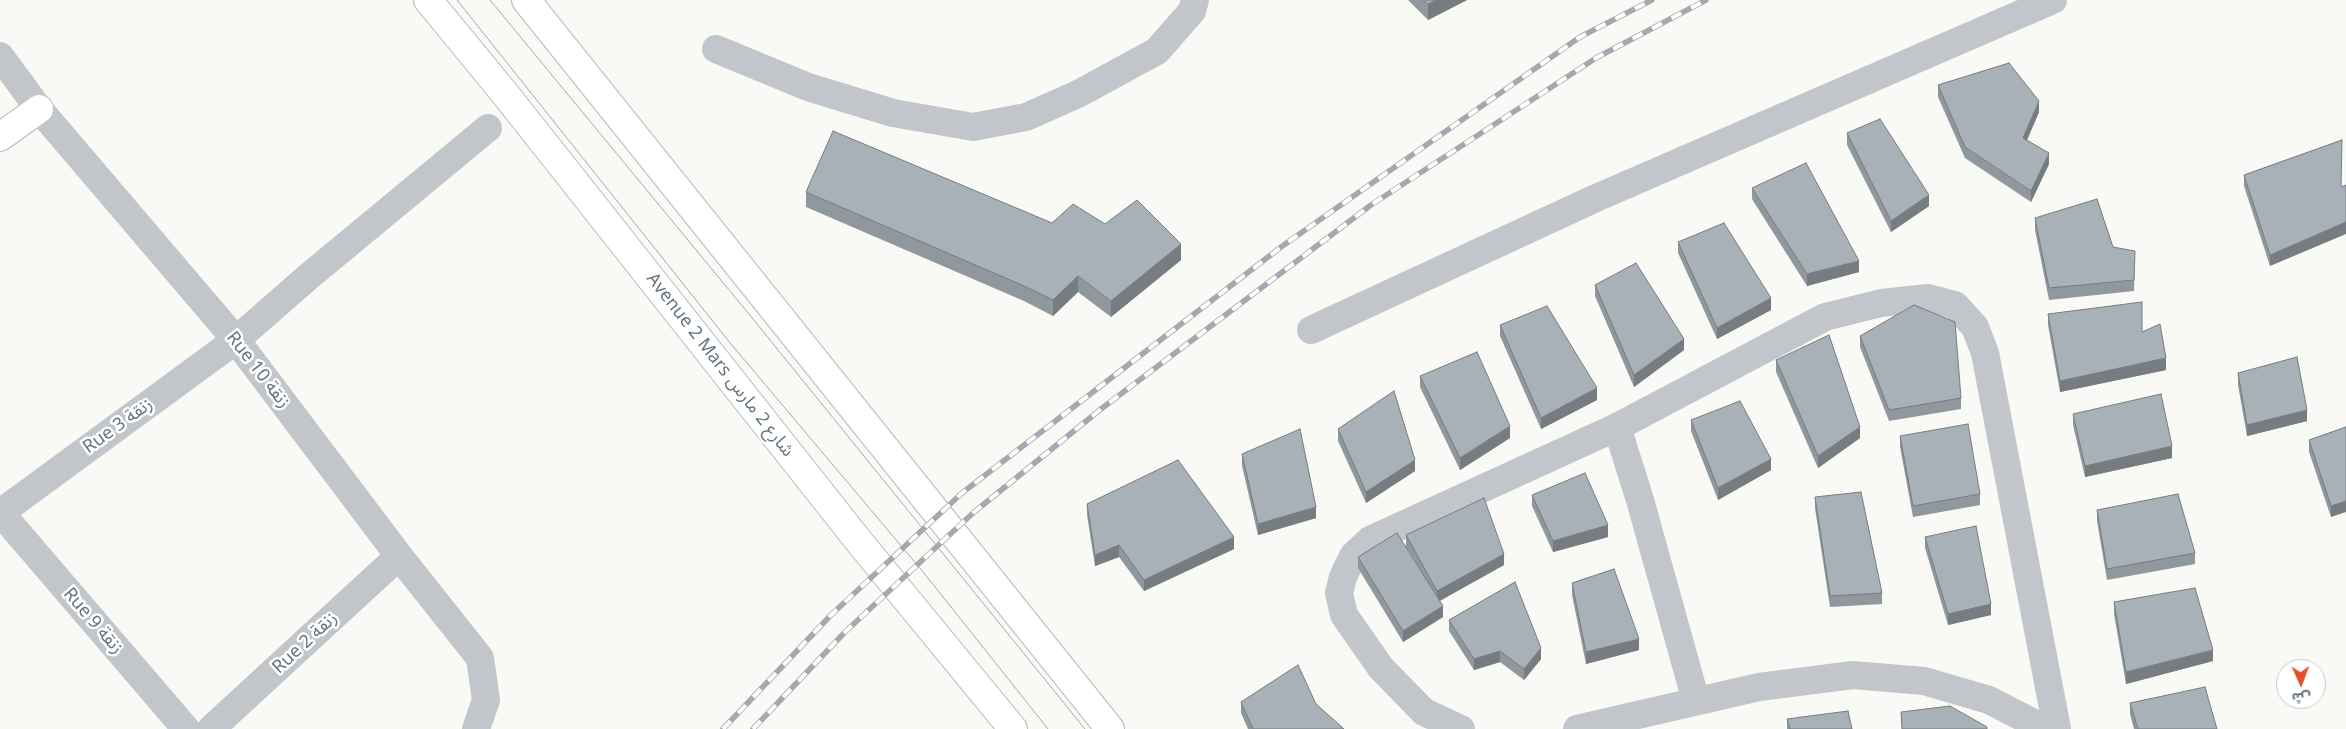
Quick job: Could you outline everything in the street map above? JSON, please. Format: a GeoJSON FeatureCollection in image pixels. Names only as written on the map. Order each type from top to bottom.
{"type":"FeatureCollection","features":[{"type":"Feature","properties":{"kind":"main road","name":"Avenue 2 Mars شارع 2 مارس"},"geometry":{"type":"LineString","coordinates":[[428,0],[512,103],[851,531],[1013,729]]}},
{"type":"Feature","properties":{"kind":"main road"},"geometry":{"type":"LineString","coordinates":[[526,0],[1110,729]]}},
{"type":"Feature","properties":{"kind":"main road"},"geometry":{"type":"LineString","coordinates":[[0,137],[39,109]]}},
{"type":"Feature","properties":{"kind":"street"},"geometry":{"type":"LineString","coordinates":[[716,49],[808,87],[893,113],[972,127],[1026,118],[1078,94],[1157,51],[1192,11],[1195,0]]}},
{"type":"Feature","properties":{"kind":"street"},"geometry":{"type":"LineString","coordinates":[[1311,330],[1596,198],[2053,0]]}},
{"type":"Feature","properties":{"kind":"street","name":"Rue 10 زنقة"},"geometry":{"type":"LineString","coordinates":[[0,56],[39,109],[236,340],[399,556],[480,658],[486,700],[476,729]]}},
{"type":"Feature","properties":{"kind":"street","name":"Rue 3 زنقة"},"geometry":{"type":"LineString","coordinates":[[0,512],[236,340],[308,277],[488,128]]}},
{"type":"Feature","properties":{"kind":"street"},"geometry":{"type":"LineString","coordinates":[[1461,729],[1424,712],[1381,668],[1344,615],[1339,593],[1343,577],[1353,556],[1370,540],[1617,427],[1824,317],[1881,303],[1928,298],[1956,305],[1975,327],[1985,353],[2057,729]]}},
{"type":"Feature","properties":{"kind":"street"},"geometry":{"type":"LineString","coordinates":[[1617,427],[1640,500],[1696,701]]}},
{"type":"Feature","properties":{"kind":"street","name":"Rue 9 زنقة"},"geometry":{"type":"LineString","coordinates":[[0,512],[186,729]]}},
{"type":"Feature","properties":{"kind":"street","name":"Rue 2 زنقة"},"geometry":{"type":"LineString","coordinates":[[211,729],[399,556]]}},
{"type":"Feature","properties":{"kind":"street"},"geometry":{"type":"LineString","coordinates":[[1577,729],[1759,687],[1853,675],[1924,681],[1989,700],[2044,729]]}},
{"type":"Feature","properties":{"kind":"building"},"geometry":{"type":"Polygon","coordinates":[[[1423,0],[1436,0],[1428,4],[1423,0]]]}},
{"type":"Feature","properties":{"kind":"building"},"geometry":{"type":"Polygon","coordinates":[[[2009,63],[2039,101],[2023,138],[2049,153],[2031,191],[1965,147],[1938,85],[2009,63]]]}},
{"type":"Feature","properties":{"kind":"building"},"geometry":{"type":"Polygon","coordinates":[[[1880,119],[1929,195],[1891,221],[1847,133],[1880,119]]]}},
{"type":"Feature","properties":{"kind":"building"},"geometry":{"type":"Polygon","coordinates":[[[833,131],[1052,223],[1073,204],[1105,224],[1137,200],[1181,244],[1111,301],[1078,276],[1053,300],[806,192],[833,131]]]}},
{"type":"Feature","properties":{"kind":"building"},"geometry":{"type":"Polygon","coordinates":[[[2342,140],[2341,187],[2346,185],[2346,222],[2270,255],[2244,175],[2342,140]]]}},
{"type":"Feature","properties":{"kind":"building"},"geometry":{"type":"Polygon","coordinates":[[[1806,163],[1859,261],[1807,274],[1752,188],[1806,163]]]}},
{"type":"Feature","properties":{"kind":"building"},"geometry":{"type":"Polygon","coordinates":[[[2097,199],[2113,247],[2135,251],[2134,280],[2049,288],[2035,218],[2097,199]]]}},
{"type":"Feature","properties":{"kind":"building"},"geometry":{"type":"Polygon","coordinates":[[[1724,223],[1771,298],[1717,328],[1678,242],[1724,223]]]}},
{"type":"Feature","properties":{"kind":"building"},"geometry":{"type":"Polygon","coordinates":[[[1636,263],[1684,339],[1634,375],[1595,285],[1636,263]]]}},
{"type":"Feature","properties":{"kind":"building"},"geometry":{"type":"Polygon","coordinates":[[[2142,302],[2142,332],[2160,324],[2166,358],[2060,381],[2048,314],[2142,302]]]}},
{"type":"Feature","properties":{"kind":"building"},"geometry":{"type":"Polygon","coordinates":[[[1914,305],[1955,322],[1961,398],[1889,410],[1860,336],[1914,305]]]}},
{"type":"Feature","properties":{"kind":"building"},"geometry":{"type":"Polygon","coordinates":[[[1547,306],[1597,388],[1541,418],[1500,325],[1547,306]]]}},
{"type":"Feature","properties":{"kind":"building"},"geometry":{"type":"Polygon","coordinates":[[[1829,335],[1860,427],[1818,456],[1776,360],[1829,335]]]}},
{"type":"Feature","properties":{"kind":"building"},"geometry":{"type":"Polygon","coordinates":[[[1477,352],[1510,426],[1460,458],[1420,376],[1477,352]]]}},
{"type":"Feature","properties":{"kind":"building"},"geometry":{"type":"Polygon","coordinates":[[[2297,357],[2307,410],[2247,425],[2238,373],[2297,357]]]}},
{"type":"Feature","properties":{"kind":"building"},"geometry":{"type":"Polygon","coordinates":[[[1394,391],[1415,460],[1366,492],[1338,429],[1394,391]]]}},
{"type":"Feature","properties":{"kind":"building"},"geometry":{"type":"Polygon","coordinates":[[[2161,394],[2172,446],[2085,466],[2073,414],[2161,394]]]}},
{"type":"Feature","properties":{"kind":"building"},"geometry":{"type":"Polygon","coordinates":[[[1740,401],[1771,459],[1718,488],[1691,420],[1740,401]]]}},
{"type":"Feature","properties":{"kind":"building"},"geometry":{"type":"Polygon","coordinates":[[[1968,424],[1980,494],[1913,506],[1900,436],[1968,424]]]}},
{"type":"Feature","properties":{"kind":"building"},"geometry":{"type":"Polygon","coordinates":[[[2346,427],[2346,501],[2331,506],[2309,440],[2346,427]]]}},
{"type":"Feature","properties":{"kind":"building"},"geometry":{"type":"Polygon","coordinates":[[[1300,429],[1316,507],[1258,524],[1242,454],[1300,429]]]}},
{"type":"Feature","properties":{"kind":"building"},"geometry":{"type":"Polygon","coordinates":[[[1178,460],[1234,537],[1144,580],[1119,545],[1095,555],[1087,504],[1178,460]]]}},
{"type":"Feature","properties":{"kind":"building"},"geometry":{"type":"Polygon","coordinates":[[[1585,473],[1608,525],[1553,541],[1532,495],[1585,473]]]}},
{"type":"Feature","properties":{"kind":"building"},"geometry":{"type":"Polygon","coordinates":[[[1861,492],[1882,593],[1830,596],[1815,497],[1861,492]]]}},
{"type":"Feature","properties":{"kind":"building"},"geometry":{"type":"Polygon","coordinates":[[[2178,494],[2195,553],[2107,569],[2097,510],[2178,494]]]}},
{"type":"Feature","properties":{"kind":"building"},"geometry":{"type":"Polygon","coordinates":[[[1484,498],[1504,554],[1437,591],[1406,535],[1484,498]]]}},
{"type":"Feature","properties":{"kind":"building"},"geometry":{"type":"Polygon","coordinates":[[[1976,526],[1991,604],[1948,614],[1925,537],[1976,526]]]}},
{"type":"Feature","properties":{"kind":"building"},"geometry":{"type":"Polygon","coordinates":[[[1397,533],[1443,606],[1403,631],[1358,557],[1397,533]]]}},
{"type":"Feature","properties":{"kind":"building"},"geometry":{"type":"Polygon","coordinates":[[[1614,569],[1639,639],[1586,652],[1572,583],[1614,569]]]}},
{"type":"Feature","properties":{"kind":"building"},"geometry":{"type":"Polygon","coordinates":[[[1515,582],[1541,648],[1524,669],[1500,651],[1474,659],[1449,620],[1515,582]]]}},
{"type":"Feature","properties":{"kind":"building"},"geometry":{"type":"Polygon","coordinates":[[[2195,588],[2213,650],[2126,672],[2114,602],[2195,588]]]}},
{"type":"Feature","properties":{"kind":"building"},"geometry":{"type":"Polygon","coordinates":[[[1298,665],[1316,704],[1344,729],[1253,729],[1241,702],[1298,665]]]}},
{"type":"Feature","properties":{"kind":"building"},"geometry":{"type":"Polygon","coordinates":[[[2205,687],[2217,729],[2138,729],[2130,703],[2205,687]]]}},
{"type":"Feature","properties":{"kind":"building"},"geometry":{"type":"Polygon","coordinates":[[[1950,706],[1987,727],[1987,729],[1902,729],[1901,712],[1950,706]]]}},
{"type":"Feature","properties":{"kind":"building"},"geometry":{"type":"Polygon","coordinates":[[[1848,711],[1852,729],[1790,729],[1787,719],[1848,711]]]}},
{"type":"Feature","properties":{"kind":"tram line"},"geometry":{"type":"LineString","coordinates":[[457,0],[731,344],[924,573],[1048,729]]}},
{"type":"Feature","properties":{"kind":"tram line"},"geometry":{"type":"LineString","coordinates":[[490,0],[753,319],[1085,729]]}},
{"type":"Feature","properties":{"kind":"railway"},"geometry":{"type":"LineString","coordinates":[[723,729],[831,615],[962,493],[1281,247],[1580,37],[1652,0]]}},
{"type":"Feature","properties":{"kind":"railway"},"geometry":{"type":"LineString","coordinates":[[753,729],[845,632],[973,513],[1101,409],[1371,205],[1596,58],[1706,0]]}}]}
